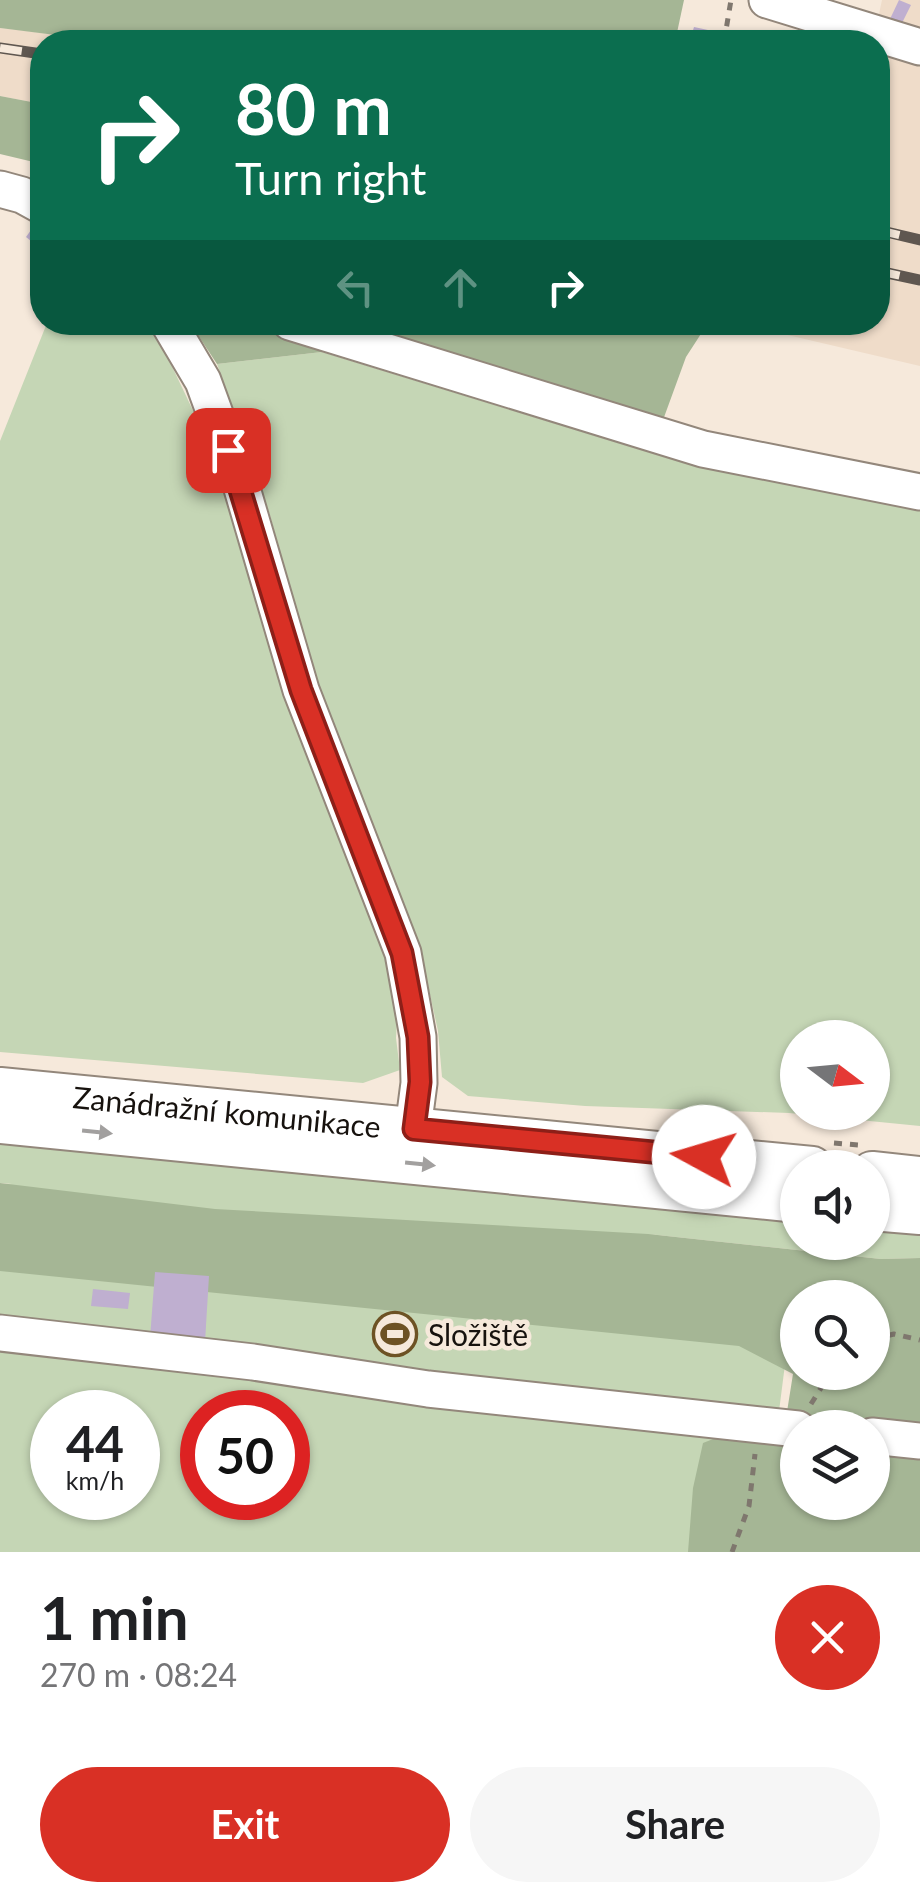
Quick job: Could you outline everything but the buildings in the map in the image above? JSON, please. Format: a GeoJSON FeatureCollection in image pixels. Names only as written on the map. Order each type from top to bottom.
{"type":"FeatureCollection","features":[{"type":"Feature","properties":{"kind":"main road","name":"Zanádražní komunikace"},"geometry":{"type":"LineString","coordinates":[[0,1089],[780,1165]]}},
{"type":"Feature","properties":{"kind":"main road","name":"Zanádražní komunikace"},"geometry":{"type":"LineString","coordinates":[[0,1122],[780,1199]]}},
{"type":"Feature","properties":{"kind":"main road"},"geometry":{"type":"LineString","coordinates":[[890,1175],[920,1178]]}},
{"type":"Feature","properties":{"kind":"main road"},"geometry":{"type":"LineString","coordinates":[[890,1210],[920,1213]]}},
{"type":"Feature","properties":{"kind":"street"},"geometry":{"type":"LineString","coordinates":[[767,0],[838,30]]}},
{"type":"Feature","properties":{"kind":"street"},"geometry":{"type":"LineString","coordinates":[[890,42],[920,47]]}},
{"type":"Feature","properties":{"kind":"street"},"geometry":{"type":"LineString","coordinates":[[0,189],[30,199]]}},
{"type":"Feature","properties":{"kind":"street"},"geometry":{"type":"LineString","coordinates":[[176,335],[203,381],[240,486],[301,690],[402,953],[418,1037],[420,1082],[414,1129]]}},
{"type":"Feature","properties":{"kind":"street"},"geometry":{"type":"LineString","coordinates":[[332,335],[702,449],[920,492]]}},
{"type":"Feature","properties":{"kind":"street"},"geometry":{"type":"LineString","coordinates":[[0,1333],[253,1362],[428,1389],[780,1427]]}},
{"type":"Feature","properties":{"kind":"street"},"geometry":{"type":"LineString","coordinates":[[890,1438],[920,1442]]}},
{"type":"Feature","properties":{"kind":"path"},"geometry":{"type":"LineString","coordinates":[[726,30],[731,0]]}},
{"type":"Feature","properties":{"kind":"path"},"geometry":{"type":"LineString","coordinates":[[890,1335],[920,1340]]}},
{"type":"Feature","properties":{"kind":"path"},"geometry":{"type":"LineString","coordinates":[[732,1552],[749,1506],[760,1426]]}},
{"type":"Feature","properties":{"kind":"shaded area"},"geometry":{"type":"Polygon","coordinates":[[[882,0],[920,0],[920,366],[787,335],[890,335],[890,30],[876,30],[882,0]]]}},
{"type":"Feature","properties":{"kind":"shaded area"},"geometry":{"type":"Polygon","coordinates":[[[0,28],[30,32],[30,102],[0,96],[0,28]]]}},
{"type":"Feature","properties":{"kind":"green space"},"geometry":{"type":"Polygon","coordinates":[[[0,0],[684,0],[678,30],[30,32],[0,28],[0,0]]]}},
{"type":"Feature","properties":{"kind":"green space"},"geometry":{"type":"Polygon","coordinates":[[[0,96],[30,102],[30,161],[0,154],[0,96]]]}},
{"type":"Feature","properties":{"kind":"green space"},"geometry":{"type":"Polygon","coordinates":[[[42,335],[153,335],[168,358],[198,421],[386,954],[398,1003],[396,1038],[400,1070],[363,1083],[0,1052],[0,441],[42,335]]]}},
{"type":"Feature","properties":{"kind":"green space"},"geometry":{"type":"Polygon","coordinates":[[[198,335],[314,335],[322,352],[217,364],[198,335]]]}},
{"type":"Feature","properties":{"kind":"green space"},"geometry":{"type":"Polygon","coordinates":[[[378,335],[700,335],[686,357],[663,420],[378,335]]]}},
{"type":"Feature","properties":{"kind":"green space"},"geometry":{"type":"Polygon","coordinates":[[[322,352],[681,462],[920,509],[920,1126],[890,1123],[890,1020],[780,1020],[780,1113],[585,1106],[468,1096],[442,1077],[438,1031],[419,945],[314,680],[270,515],[217,364],[322,352]]]}},
{"type":"Feature","properties":{"kind":"green space","name":"Složiště"},"geometry":{"type":"Polygon","coordinates":[[[0,1141],[780,1216],[780,1248],[648,1234],[780,1252],[780,1260],[798,1260],[796,1280],[780,1280],[782,1390],[761,1552],[0,1552],[0,1185],[12,1184],[0,1183],[0,1141]]]}},
{"type":"Feature","properties":{"kind":"green space"},"geometry":{"type":"Polygon","coordinates":[[[0,1183],[215,1209],[648,1234],[780,1248],[780,1260],[920,1258],[920,1429],[890,1427],[890,1410],[787,1410],[790,1390],[890,1390],[890,1280],[780,1280],[780,1367],[739,1346],[0,1271],[0,1183]]]}},
{"type":"Feature","properties":{"kind":"green space","name":"Složiště"},"geometry":{"type":"Polygon","coordinates":[[[890,1226],[920,1229],[920,1258],[890,1259],[890,1226]]]}},
{"type":"Feature","properties":{"kind":"green space"},"geometry":{"type":"Polygon","coordinates":[[[731,1432],[780,1439],[780,1520],[890,1520],[890,1450],[920,1453],[920,1552],[688,1552],[693,1488],[703,1443],[731,1432]]]}},
{"type":"Feature","properties":{"kind":"railway"},"geometry":{"type":"LineString","coordinates":[[0,48],[30,52]]}},
{"type":"Feature","properties":{"kind":"railway"},"geometry":{"type":"LineString","coordinates":[[890,233],[920,240]]}},
{"type":"Feature","properties":{"kind":"railway"},"geometry":{"type":"LineString","coordinates":[[890,274],[920,280]]}},
{"type":"Feature","properties":{"kind":"place","name":"Složiště"},"geometry":{"type":"Point","coordinates":[395,1334]}},
{"type":"Feature","properties":{"kind":"route"},"geometry":{"type":"LineString","coordinates":[[228,450],[301,690],[402,953],[418,1037],[420,1082],[414,1129],[704,1157]]}}]}
